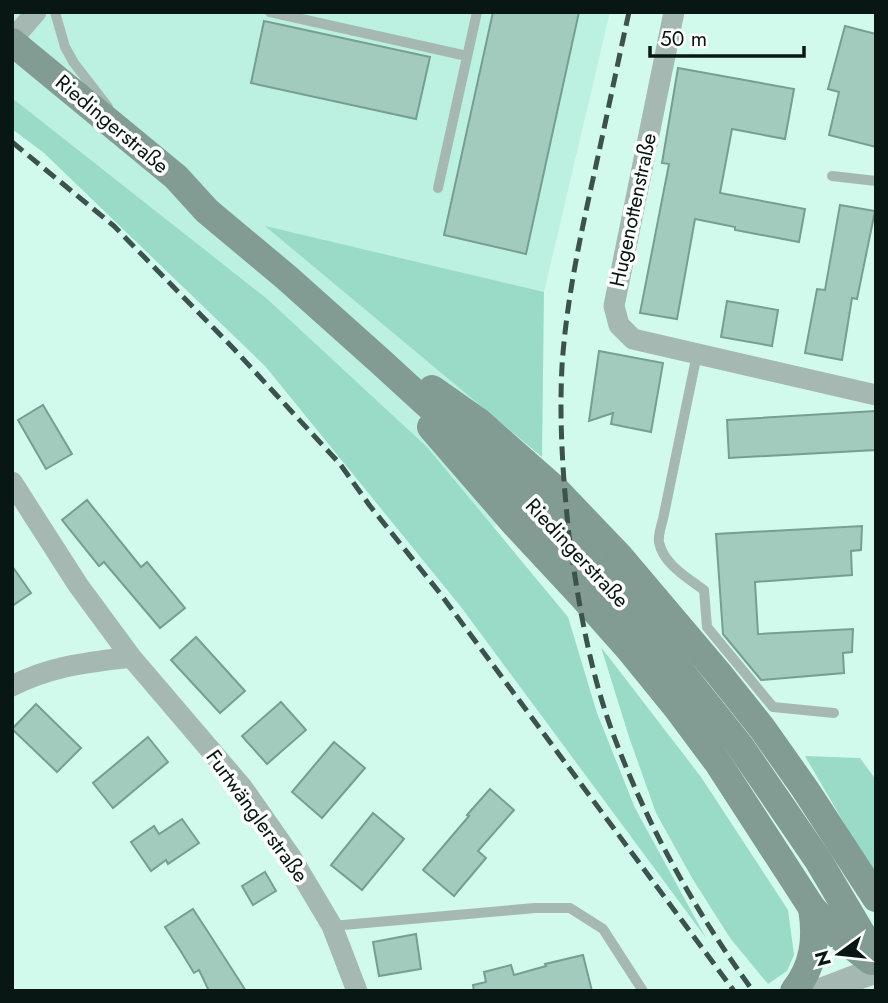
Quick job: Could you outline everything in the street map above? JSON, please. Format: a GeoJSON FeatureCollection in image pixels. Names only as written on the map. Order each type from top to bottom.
{"type":"FeatureCollection","features":[{"type":"Feature","properties":{"kind":"main road","name":"Riedingerstraße"},"geometry":{"type":"LineString","coordinates":[[12,41],[176,177],[207,211],[380,361],[521,492],[600,576],[650,633],[740,746],[781,805],[818,860],[869,964]]}},
{"type":"Feature","properties":{"kind":"main road","name":"Riedingerstraße"},"geometry":{"type":"LineString","coordinates":[[12,67],[164,188],[207,211]]}},
{"type":"Feature","properties":{"kind":"main road"},"geometry":{"type":"LineString","coordinates":[[380,361],[441,394],[480,422],[555,489],[620,557],[762,728],[876,898]]}},
{"type":"Feature","properties":{"kind":"main road"},"geometry":{"type":"LineString","coordinates":[[380,361],[422,417],[629,649],[677,708],[718,763],[812,908],[869,964]]}},
{"type":"Feature","properties":{"kind":"main road"},"geometry":{"type":"LineString","coordinates":[[794,991],[808,969],[813,953],[815,929],[812,908]]}},
{"type":"Feature","properties":{"kind":"street"},"geometry":{"type":"LineString","coordinates":[[12,41],[36,12]]}},
{"type":"Feature","properties":{"kind":"street","name":"Hugenottenstraße"},"geometry":{"type":"LineString","coordinates":[[674,12],[614,306],[619,325],[633,339],[876,395]]}},
{"type":"Feature","properties":{"kind":"street","name":"Furtwänglerstraße"},"geometry":{"type":"LineString","coordinates":[[12,482],[78,585],[131,657],[242,787],[291,857],[332,926],[357,991]]}},
{"type":"Feature","properties":{"kind":"street"},"geometry":{"type":"LineString","coordinates":[[12,686],[62,666],[131,657]]}},
{"type":"Feature","properties":{"kind":"street"},"geometry":{"type":"LineString","coordinates":[[821,991],[869,964]]}},
{"type":"Feature","properties":{"kind":"lane"},"geometry":{"type":"LineString","coordinates":[[55,12],[65,47],[74,63],[140,148]]}},
{"type":"Feature","properties":{"kind":"lane"},"geometry":{"type":"LineString","coordinates":[[270,12],[467,56]]}},
{"type":"Feature","properties":{"kind":"lane"},"geometry":{"type":"LineString","coordinates":[[438,188],[477,12]]}},
{"type":"Feature","properties":{"kind":"lane"},"geometry":{"type":"LineString","coordinates":[[832,176],[876,181]]}},
{"type":"Feature","properties":{"kind":"lane"},"geometry":{"type":"LineString","coordinates":[[697,354],[659,543],[677,570],[704,590],[707,627],[773,707],[834,713]]}},
{"type":"Feature","properties":{"kind":"lane"},"geometry":{"type":"LineString","coordinates":[[332,926],[535,908],[570,908],[603,929],[643,991]]}},
{"type":"Feature","properties":{"kind":"shaded area"},"geometry":{"type":"Polygon","coordinates":[[[12,12],[610,12],[544,292],[495,528],[12,115],[12,12]]]}},
{"type":"Feature","properties":{"kind":"shaded area"},"geometry":{"type":"Polygon","coordinates":[[[12,98],[266,298],[427,447],[568,617],[597,713],[635,808],[706,938],[461,607],[265,366],[44,153],[12,129],[12,98]]]}},
{"type":"Feature","properties":{"kind":"shaded area"},"geometry":{"type":"Polygon","coordinates":[[[265,226],[544,292],[542,457],[265,226]]]}},
{"type":"Feature","properties":{"kind":"shaded area"},"geometry":{"type":"Polygon","coordinates":[[[601,647],[701,777],[788,910],[794,955],[787,971],[768,984],[730,938],[692,878],[656,813],[601,647]]]}},
{"type":"Feature","properties":{"kind":"shaded area"},"geometry":{"type":"Polygon","coordinates":[[[805,756],[860,758],[876,780],[876,878],[805,756]]]}},
{"type":"Feature","properties":{"kind":"building"},"geometry":{"type":"Polygon","coordinates":[[[493,12],[579,12],[526,254],[444,235],[493,12]]]}},
{"type":"Feature","properties":{"kind":"building"},"geometry":{"type":"Polygon","coordinates":[[[264,21],[430,57],[416,119],[251,83],[264,21]]]}},
{"type":"Feature","properties":{"kind":"building"},"geometry":{"type":"Polygon","coordinates":[[[845,26],[876,34],[876,147],[829,135],[839,92],[828,89],[845,26]]]}},
{"type":"Feature","properties":{"kind":"building"},"geometry":{"type":"Polygon","coordinates":[[[678,68],[794,89],[785,139],[732,129],[720,193],[805,209],[799,242],[735,230],[735,227],[695,219],[677,319],[640,313],[669,164],[662,163],[678,68]]]}},
{"type":"Feature","properties":{"kind":"building"},"geometry":{"type":"Polygon","coordinates":[[[840,205],[875,211],[857,299],[852,298],[842,360],[805,353],[817,289],[825,290],[840,205]]]}},
{"type":"Feature","properties":{"kind":"building"},"geometry":{"type":"Polygon","coordinates":[[[727,301],[778,310],[772,346],[721,337],[727,301]]]}},
{"type":"Feature","properties":{"kind":"building"},"geometry":{"type":"Polygon","coordinates":[[[599,351],[663,363],[651,432],[611,424],[613,413],[589,421],[599,351]]]}},
{"type":"Feature","properties":{"kind":"building"},"geometry":{"type":"Polygon","coordinates":[[[43,405],[72,454],[46,469],[18,420],[43,405]]]}},
{"type":"Feature","properties":{"kind":"building"},"geometry":{"type":"Polygon","coordinates":[[[875,411],[876,450],[729,458],[727,420],[875,411]]]}},
{"type":"Feature","properties":{"kind":"building"},"geometry":{"type":"Polygon","coordinates":[[[87,500],[141,567],[147,562],[185,608],[160,628],[104,562],[99,566],[62,520],[87,500]]]}},
{"type":"Feature","properties":{"kind":"building"},"geometry":{"type":"Polygon","coordinates":[[[862,526],[861,550],[851,551],[852,575],[755,582],[758,634],[853,629],[852,652],[843,653],[844,673],[761,680],[723,634],[716,534],[862,526]]]}},
{"type":"Feature","properties":{"kind":"building"},"geometry":{"type":"Polygon","coordinates":[[[12,566],[31,593],[12,606],[12,566]]]}},
{"type":"Feature","properties":{"kind":"building"},"geometry":{"type":"Polygon","coordinates":[[[196,637],[245,691],[220,713],[171,660],[196,637]]]}},
{"type":"Feature","properties":{"kind":"building"},"geometry":{"type":"Polygon","coordinates":[[[281,702],[306,730],[267,764],[242,736],[281,702]]]}},
{"type":"Feature","properties":{"kind":"building"},"geometry":{"type":"Polygon","coordinates":[[[36,704],[81,748],[57,772],[12,729],[36,704]]]}},
{"type":"Feature","properties":{"kind":"building"},"geometry":{"type":"Polygon","coordinates":[[[148,737],[168,762],[113,808],[93,783],[148,737]]]}},
{"type":"Feature","properties":{"kind":"building"},"geometry":{"type":"Polygon","coordinates":[[[334,742],[365,768],[322,818],[292,792],[334,742]]]}},
{"type":"Feature","properties":{"kind":"building"},"geometry":{"type":"Polygon","coordinates":[[[490,789],[514,810],[478,851],[486,858],[454,896],[423,870],[490,789]]]}},
{"type":"Feature","properties":{"kind":"building"},"geometry":{"type":"Polygon","coordinates":[[[373,813],[404,839],[362,890],[331,865],[373,813]]]}},
{"type":"Feature","properties":{"kind":"building"},"geometry":{"type":"Polygon","coordinates":[[[182,819],[199,843],[168,864],[166,860],[151,871],[131,842],[154,826],[159,834],[182,819]]]}},
{"type":"Feature","properties":{"kind":"building"},"geometry":{"type":"Polygon","coordinates":[[[265,872],[276,891],[253,905],[242,886],[265,872]]]}},
{"type":"Feature","properties":{"kind":"building"},"geometry":{"type":"Polygon","coordinates":[[[193,909],[246,991],[209,991],[199,970],[194,973],[165,927],[193,909]]]}},
{"type":"Feature","properties":{"kind":"building"},"geometry":{"type":"Polygon","coordinates":[[[416,934],[421,969],[379,976],[373,942],[416,934]]]}},
{"type":"Feature","properties":{"kind":"building"},"geometry":{"type":"Polygon","coordinates":[[[583,955],[592,991],[474,991],[473,985],[486,982],[484,972],[511,965],[514,975],[583,955]]]}},
{"type":"Feature","properties":{"kind":"railway"},"geometry":{"type":"LineString","coordinates":[[629,12],[582,232],[566,321],[561,408],[569,535],[591,659],[604,707],[625,766],[656,833],[692,898],[753,991]]}},
{"type":"Feature","properties":{"kind":"railway"},"geometry":{"type":"LineString","coordinates":[[12,142],[114,226],[234,349],[340,464],[439,592],[734,991]]}}]}
